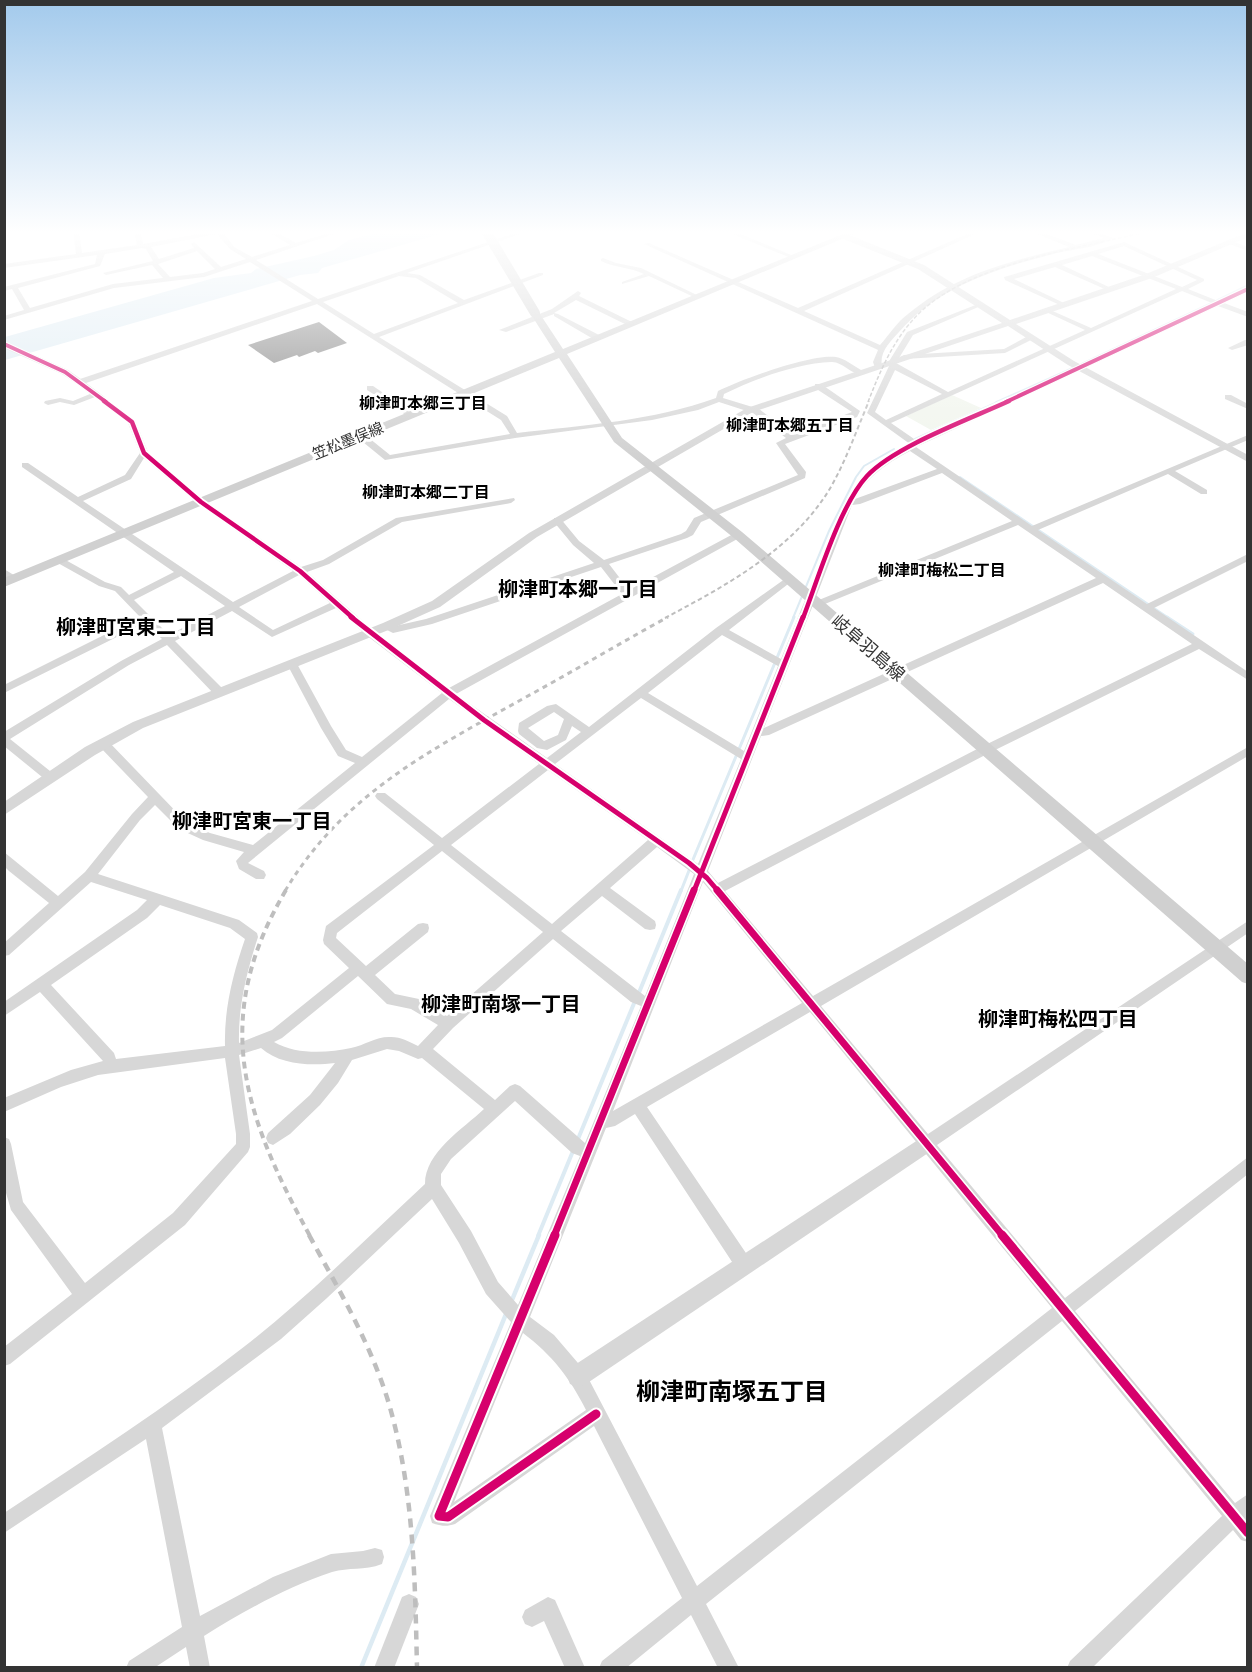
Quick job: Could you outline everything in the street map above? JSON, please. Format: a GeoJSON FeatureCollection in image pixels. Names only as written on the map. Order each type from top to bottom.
{"type":"FeatureCollection","features":[{"type":"Feature","properties":{"kind":"main road","name":"岐阜羽島線"},"geometry":{"type":"LineString","coordinates":[[532,309],[618,440],[738,535],[1248,976]]}},
{"type":"Feature","properties":{"kind":"main road","name":"笠松墨俣線"},"geometry":{"type":"LineString","coordinates":[[8,578],[59,560],[669,309]]}},
{"type":"Feature","properties":{"kind":"street"},"geometry":{"type":"LineString","coordinates":[[4,318],[35,309]]}},
{"type":"Feature","properties":{"kind":"street"},"geometry":{"type":"LineString","coordinates":[[80,382],[294,309]]}},
{"type":"Feature","properties":{"kind":"street"},"geometry":{"type":"LineString","coordinates":[[329,309],[504,418],[515,436]]}},
{"type":"Feature","properties":{"kind":"street"},"geometry":{"type":"LineString","coordinates":[[372,337],[447,309]]}},
{"type":"Feature","properties":{"kind":"street"},"geometry":{"type":"LineString","coordinates":[[503,330],[556,309]]}},
{"type":"Feature","properties":{"kind":"street"},"geometry":{"type":"LineString","coordinates":[[604,309],[632,324]]}},
{"type":"Feature","properties":{"kind":"street"},"geometry":{"type":"LineString","coordinates":[[793,309],[881,348]]}},
{"type":"Feature","properties":{"kind":"street"},"geometry":{"type":"LineString","coordinates":[[798,311],[803,309]]}},
{"type":"Feature","properties":{"kind":"street"},"geometry":{"type":"LineString","coordinates":[[878,366],[881,348],[909,316],[920,309]]}},
{"type":"Feature","properties":{"kind":"street"},"geometry":{"type":"LineString","coordinates":[[970,309],[910,334],[871,413],[887,422],[942,470],[1248,677]]}},
{"type":"Feature","properties":{"kind":"street"},"geometry":{"type":"LineString","coordinates":[[986,309],[1079,368],[1248,459]]}},
{"type":"Feature","properties":{"kind":"street"},"geometry":{"type":"LineString","coordinates":[[887,422],[1135,309]]}},
{"type":"Feature","properties":{"kind":"street"},"geometry":{"type":"LineString","coordinates":[[596,1414],[448,1517],[439,1516],[602,1121],[784,664],[814,601],[849,502],[867,474],[878,464],[913,445],[1206,309]]}},
{"type":"Feature","properties":{"kind":"street"},"geometry":{"type":"LineString","coordinates":[[1232,309],[1248,315]]}},
{"type":"Feature","properties":{"kind":"street"},"geometry":{"type":"LineString","coordinates":[[1238,312],[1245,309]]}},
{"type":"Feature","properties":{"kind":"street"},"geometry":{"type":"LineString","coordinates":[[6,807],[103,743],[138,725],[428,608],[455,592],[532,535],[750,410],[1046,310],[1089,330]]}},
{"type":"Feature","properties":{"kind":"street"},"geometry":{"type":"LineString","coordinates":[[556,315],[598,338]]}},
{"type":"Feature","properties":{"kind":"street"},"geometry":{"type":"LineString","coordinates":[[896,361],[1005,351],[1031,338]]}},
{"type":"Feature","properties":{"kind":"street"},"geometry":{"type":"LineString","coordinates":[[1232,348],[1248,342]]}},
{"type":"Feature","properties":{"kind":"street"},"geometry":{"type":"LineString","coordinates":[[4,344],[80,382],[132,422],[144,453],[201,502],[300,571],[370,633],[449,693],[700,872],[717,889],[1064,1308],[1241,1509],[1248,1533]]}},
{"type":"Feature","properties":{"kind":"street"},"geometry":{"type":"LineString","coordinates":[[719,399],[721,393],[738,384],[803,363],[836,359],[858,372]]}},
{"type":"Feature","properties":{"kind":"street"},"geometry":{"type":"LineString","coordinates":[[896,361],[947,394]]}},
{"type":"Feature","properties":{"kind":"street"},"geometry":{"type":"LineString","coordinates":[[387,626],[393,630],[428,622],[684,536],[690,533],[697,520],[802,476],[802,472],[780,443],[854,415],[856,411],[818,386]]}},
{"type":"Feature","properties":{"kind":"street"},"geometry":{"type":"LineString","coordinates":[[370,388],[412,415]]}},
{"type":"Feature","properties":{"kind":"street"},"geometry":{"type":"LineString","coordinates":[[48,403],[60,400],[71,403],[94,395]]}},
{"type":"Feature","properties":{"kind":"street"},"geometry":{"type":"LineString","coordinates":[[1228,397],[1248,407]]}},
{"type":"Feature","properties":{"kind":"street"},"geometry":{"type":"LineString","coordinates":[[361,436],[388,458],[515,436],[673,414],[719,399],[756,411],[791,438]]}},
{"type":"Feature","properties":{"kind":"street"},"geometry":{"type":"LineString","coordinates":[[1031,530],[1248,437]]}},
{"type":"Feature","properties":{"kind":"street"},"geometry":{"type":"LineString","coordinates":[[78,500],[128,477],[144,453]]}},
{"type":"Feature","properties":{"kind":"street"},"geometry":{"type":"LineString","coordinates":[[25,465],[272,634],[337,604]]}},
{"type":"Feature","properties":{"kind":"street"},"geometry":{"type":"LineString","coordinates":[[849,502],[856,502],[942,470]]}},
{"type":"Feature","properties":{"kind":"street"},"geometry":{"type":"LineString","coordinates":[[1168,471],[1204,492]]}},
{"type":"Feature","properties":{"kind":"street"},"geometry":{"type":"LineString","coordinates":[[51,778],[4,738],[100,678],[170,639],[300,571],[326,562],[399,519],[511,500]]}},
{"type":"Feature","properties":{"kind":"street"},"geometry":{"type":"LineString","coordinates":[[557,520],[576,543],[601,562],[628,595]]}},
{"type":"Feature","properties":{"kind":"street"},"geometry":{"type":"LineString","coordinates":[[814,601],[1019,522]]}},
{"type":"Feature","properties":{"kind":"street"},"geometry":{"type":"LineString","coordinates":[[260,875],[243,867],[242,861],[449,693],[738,535]]}},
{"type":"Feature","properties":{"kind":"street"},"geometry":{"type":"LineString","coordinates":[[1146,608],[1248,557]]}},
{"type":"Feature","properties":{"kind":"street"},"geometry":{"type":"LineString","coordinates":[[59,560],[102,584],[118,589],[170,639],[219,692]]}},
{"type":"Feature","properties":{"kind":"street"},"geometry":{"type":"LineString","coordinates":[[129,599],[181,572]]}},
{"type":"Feature","properties":{"kind":"street"},"geometry":{"type":"LineString","coordinates":[[448,1024],[414,1004],[392,1000],[329,940],[331,930],[789,579]]}},
{"type":"Feature","properties":{"kind":"street"},"geometry":{"type":"LineString","coordinates":[[757,732],[765,732],[1103,579]]}},
{"type":"Feature","properties":{"kind":"street"},"geometry":{"type":"LineString","coordinates":[[4,690],[147,618]]}},
{"type":"Feature","properties":{"kind":"street"},"geometry":{"type":"LineString","coordinates":[[720,630],[784,664]]}},
{"type":"Feature","properties":{"kind":"street"},"geometry":{"type":"LineString","coordinates":[[717,889],[985,750],[1198,645]]}},
{"type":"Feature","properties":{"kind":"street"},"geometry":{"type":"LineString","coordinates":[[292,664],[342,753],[364,763]]}},
{"type":"Feature","properties":{"kind":"street"},"geometry":{"type":"LineString","coordinates":[[639,692],[740,754],[747,756]]}},
{"type":"Feature","properties":{"kind":"street"},"geometry":{"type":"LineString","coordinates":[[570,718],[588,732]]}},
{"type":"Feature","properties":{"kind":"street"},"geometry":{"type":"LineString","coordinates":[[103,743],[183,826],[207,837],[256,850]]}},
{"type":"Feature","properties":{"kind":"street"},"geometry":{"type":"LineString","coordinates":[[602,1121],[610,1121],[1248,751]]}},
{"type":"Feature","properties":{"kind":"street"},"geometry":{"type":"LineString","coordinates":[[381,796],[636,998],[648,1003]]}},
{"type":"Feature","properties":{"kind":"street"},"geometry":{"type":"LineString","coordinates":[[4,951],[89,876],[156,797]]}},
{"type":"Feature","properties":{"kind":"street"},"geometry":{"type":"LineString","coordinates":[[263,1041],[268,1047],[286,1055],[318,1058],[348,1054],[388,1043],[401,1044],[418,1053],[656,840]]}},
{"type":"Feature","properties":{"kind":"street"},"geometry":{"type":"LineString","coordinates":[[4,857],[9,870],[58,903]]}},
{"type":"Feature","properties":{"kind":"street"},"geometry":{"type":"LineString","coordinates":[[4,1358],[179,1219],[243,1147],[230,1052],[237,978],[252,937],[234,924],[89,876]]}},
{"type":"Feature","properties":{"kind":"street"},"geometry":{"type":"LineString","coordinates":[[601,888],[650,925]]}},
{"type":"Feature","properties":{"kind":"street"},"geometry":{"type":"LineString","coordinates":[[4,1010],[142,914],[156,899]]}},
{"type":"Feature","properties":{"kind":"street"},"geometry":{"type":"LineString","coordinates":[[578,1376],[1248,926]]}},
{"type":"Feature","properties":{"kind":"street"},"geometry":{"type":"LineString","coordinates":[[4,1105],[77,1073],[112,1066],[230,1052],[263,1041],[277,1034],[423,928]]}},
{"type":"Feature","properties":{"kind":"street"},"geometry":{"type":"LineString","coordinates":[[42,985],[109,1058],[112,1066]]}},
{"type":"Feature","properties":{"kind":"street"},"geometry":{"type":"LineString","coordinates":[[423,1050],[495,1109]]}},
{"type":"Feature","properties":{"kind":"street"},"geometry":{"type":"LineString","coordinates":[[273,1137],[306,1111],[334,1080],[348,1054]]}},
{"type":"Feature","properties":{"kind":"street"},"geometry":{"type":"LineString","coordinates":[[589,1152],[577,1148],[515,1091],[446,1154],[433,1172],[433,1187],[465,1237],[492,1288],[520,1320],[548,1341],[578,1376],[729,1668]]}},
{"type":"Feature","properties":{"kind":"street"},"geometry":{"type":"LineString","coordinates":[[637,1105],[744,1265]]}},
{"type":"Feature","properties":{"kind":"street"},"geometry":{"type":"LineString","coordinates":[[4,1144],[16,1205],[84,1296]]}},
{"type":"Feature","properties":{"kind":"street"},"geometry":{"type":"LineString","coordinates":[[609,1668],[1248,1164]]}},
{"type":"Feature","properties":{"kind":"street"},"geometry":{"type":"LineString","coordinates":[[4,1524],[152,1424],[250,1352],[291,1318],[433,1187]]}},
{"type":"Feature","properties":{"kind":"street"},"geometry":{"type":"LineString","coordinates":[[152,1424],[200,1668]]}},
{"type":"Feature","properties":{"kind":"street"},"geometry":{"type":"LineString","coordinates":[[1077,1668],[1241,1509]]}},
{"type":"Feature","properties":{"kind":"street"},"geometry":{"type":"LineString","coordinates":[[136,1668],[192,1630],[260,1594],[333,1562],[362,1562],[375,1557]]}},
{"type":"Feature","properties":{"kind":"street"},"geometry":{"type":"LineString","coordinates":[[384,1668],[409,1604]]}},
{"type":"Feature","properties":{"kind":"street"},"geometry":{"type":"LineString","coordinates":[[532,1617],[548,1607],[574,1668]]}},
{"type":"Feature","properties":{"kind":"shaded area"},"geometry":{"type":"Polygon","coordinates":[[[104,309],[182,309],[5,360],[5,337],[104,309]]]}},
{"type":"Feature","properties":{"kind":"shaded area"},"geometry":{"type":"Polygon","coordinates":[[[952,395],[981,408],[931,430],[906,416],[952,395]]]}},
{"type":"Feature","properties":{"kind":"building"},"geometry":{"type":"Polygon","coordinates":[[[319,322],[347,343],[318,353],[315,351],[299,357],[297,355],[274,363],[248,345],[319,322]]]}},
{"type":"Feature","properties":{"kind":"waterway"},"geometry":{"type":"LineString","coordinates":[[1081,364],[1198,309]]}},
{"type":"Feature","properties":{"kind":"waterway"},"geometry":{"type":"LineString","coordinates":[[996,402],[1072,368]]}},
{"type":"Feature","properties":{"kind":"waterway"},"geometry":{"type":"LineString","coordinates":[[915,439],[1000,401]]}},
{"type":"Feature","properties":{"kind":"waterway"},"geometry":{"type":"LineString","coordinates":[[793,618],[829,531],[856,477],[864,466],[894,449]]}},
{"type":"Feature","properties":{"kind":"waterway"},"geometry":{"type":"LineString","coordinates":[[960,477],[1169,618]]}},
{"type":"Feature","properties":{"kind":"waterway"},"geometry":{"type":"LineString","coordinates":[[692,862],[794,617]]}},
{"type":"Feature","properties":{"kind":"waterway"},"geometry":{"type":"LineString","coordinates":[[1167,617],[1193,634]]}},
{"type":"Feature","properties":{"kind":"waterway"},"geometry":{"type":"LineString","coordinates":[[681,891],[690,868]]}},
{"type":"Feature","properties":{"kind":"waterway"},"geometry":{"type":"LineString","coordinates":[[638,995],[681,890]]}},
{"type":"Feature","properties":{"kind":"waterway"},"geometry":{"type":"LineString","coordinates":[[578,1139],[635,1001]]}},
{"type":"Feature","properties":{"kind":"waterway"},"geometry":{"type":"LineString","coordinates":[[538,1236],[573,1151]]}},
{"type":"Feature","properties":{"kind":"waterway"},"geometry":{"type":"LineString","coordinates":[[512,1300],[539,1235]]}},
{"type":"Feature","properties":{"kind":"waterway"},"geometry":{"type":"LineString","coordinates":[[361,1668],[506,1314]]}},
{"type":"Feature","properties":{"kind":"railway"},"geometry":{"type":"LineString","coordinates":[[868,402],[897,340],[925,309]]}},
{"type":"Feature","properties":{"kind":"railway"},"geometry":{"type":"LineString","coordinates":[[665,618],[736,578],[780,546],[799,528],[832,485],[869,401]]}},
{"type":"Feature","properties":{"kind":"railway"},"geometry":{"type":"LineString","coordinates":[[285,891],[308,857],[334,827],[392,778],[456,736],[668,617]]}},
{"type":"Feature","properties":{"kind":"railway"},"geometry":{"type":"LineString","coordinates":[[286,890],[262,937],[248,981],[243,1024],[244,1065],[253,1107],[267,1148],[310,1236]]}},
{"type":"Feature","properties":{"kind":"railway"},"geometry":{"type":"LineString","coordinates":[[309,1235],[354,1318],[373,1360],[389,1404],[397,1436],[404,1469],[412,1535],[417,1668]]}},
{"type":"Feature","properties":{"kind":"cycle path"},"geometry":{"type":"LineString","coordinates":[[596,1414],[448,1517],[439,1516],[602,1121],[855,491],[875,469],[910,447],[1205,309]]}},
{"type":"Feature","properties":{"kind":"cycle path"},"geometry":{"type":"LineString","coordinates":[[4,344],[65,372],[80,382],[132,422],[144,453],[201,502],[300,571],[370,633],[484,720],[689,863],[707,878],[1248,1533]]}},
{"type":"Feature","properties":{"kind":"district","name":"柳津町本郷三丁目"},"geometry":{"type":"Point","coordinates":[423,403]}},
{"type":"Feature","properties":{"kind":"district","name":"柳津町本郷五丁目"},"geometry":{"type":"Point","coordinates":[790,425]}},
{"type":"Feature","properties":{"kind":"district","name":"柳津町本郷二丁目"},"geometry":{"type":"Point","coordinates":[426,492]}},
{"type":"Feature","properties":{"kind":"district","name":"柳津町梅松二丁目"},"geometry":{"type":"Point","coordinates":[942,570]}},
{"type":"Feature","properties":{"kind":"district","name":"柳津町本郷一丁目"},"geometry":{"type":"Point","coordinates":[578,589]}},
{"type":"Feature","properties":{"kind":"district","name":"柳津町宮東二丁目"},"geometry":{"type":"Point","coordinates":[136,627]}},
{"type":"Feature","properties":{"kind":"district","name":"柳津町宮東一丁目"},"geometry":{"type":"Point","coordinates":[252,821]}},
{"type":"Feature","properties":{"kind":"district","name":"柳津町南塚一丁目"},"geometry":{"type":"Point","coordinates":[501,1004]}},
{"type":"Feature","properties":{"kind":"district","name":"柳津町梅松四丁目"},"geometry":{"type":"Point","coordinates":[1058,1019]}},
{"type":"Feature","properties":{"kind":"district","name":"柳津町南塚五丁目"},"geometry":{"type":"Point","coordinates":[732,1392]}}]}
